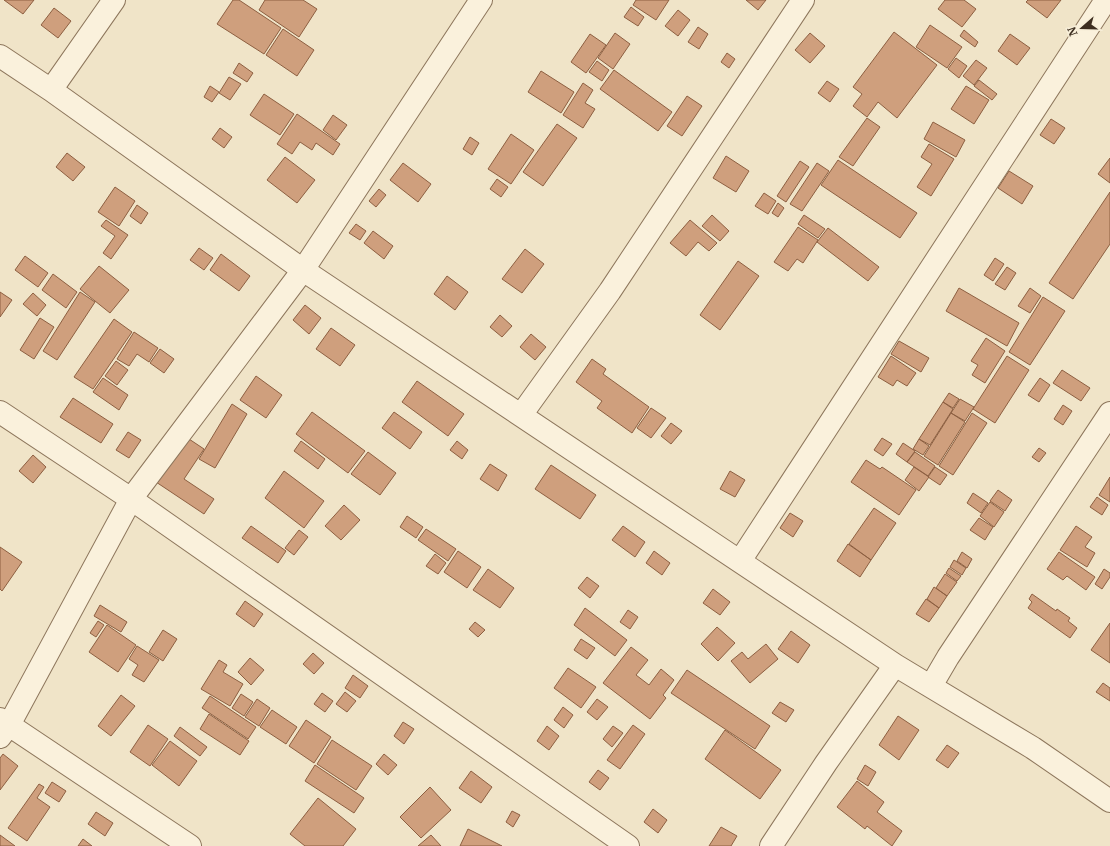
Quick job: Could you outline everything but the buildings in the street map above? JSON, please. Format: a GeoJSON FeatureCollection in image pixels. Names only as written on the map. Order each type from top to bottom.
{"type":"FeatureCollection","features":[{"type":"Feature","properties":{"kind":"street"},"geometry":{"type":"LineString","coordinates":[[51,90],[114,0]]}},
{"type":"Feature","properties":{"kind":"street"},"geometry":{"type":"LineString","coordinates":[[190,846],[3,727],[131,499],[303,270],[481,0]]}},
{"type":"Feature","properties":{"kind":"street"},"geometry":{"type":"LineString","coordinates":[[521,415],[610,291],[803,0]]}},
{"type":"Feature","properties":{"kind":"street"},"geometry":{"type":"LineString","coordinates":[[740,560],[1106,0]]}},
{"type":"Feature","properties":{"kind":"street"},"geometry":{"type":"LineString","coordinates":[[0,56],[51,90],[303,270],[740,560],[895,665],[1033,748],[1110,801]]}},
{"type":"Feature","properties":{"kind":"street"},"geometry":{"type":"LineString","coordinates":[[0,412],[131,499],[628,846]]}},
{"type":"Feature","properties":{"kind":"street"},"geometry":{"type":"LineString","coordinates":[[931,686],[1110,413]]}},
{"type":"Feature","properties":{"kind":"street"},"geometry":{"type":"LineString","coordinates":[[771,846],[826,763],[895,665]]}}]}
